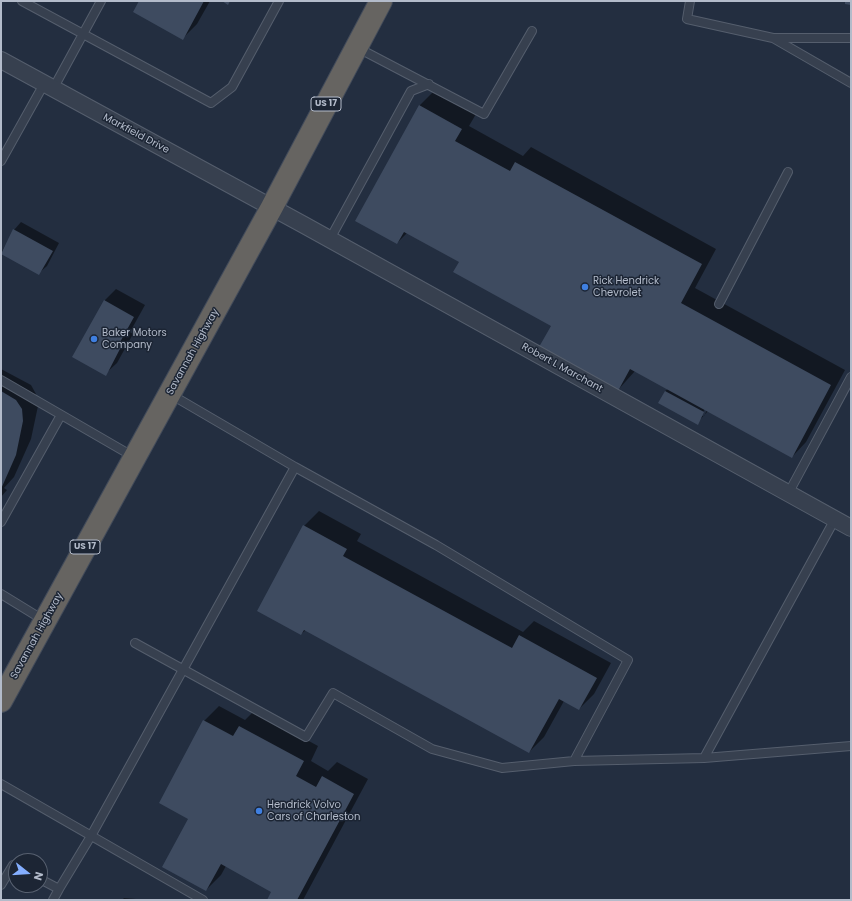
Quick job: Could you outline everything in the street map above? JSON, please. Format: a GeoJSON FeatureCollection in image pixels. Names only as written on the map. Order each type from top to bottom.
{"type":"FeatureCollection","features":[{"type":"Feature","properties":{"kind":"highway","name":"Savannah Highway"},"geometry":{"type":"LineString","coordinates":[[1,701],[272,207],[381,1]]}},
{"type":"Feature","properties":{"kind":"street","name":"Markfield Drive"},"geometry":{"type":"LineString","coordinates":[[1,60],[272,207]]}},
{"type":"Feature","properties":{"kind":"street","name":"Robert L Marchant"},"geometry":{"type":"LineString","coordinates":[[272,207],[851,528]]}},
{"type":"Feature","properties":{"kind":"lane"},"geometry":{"type":"LineString","coordinates":[[22,1],[211,103],[232,87],[279,1]]}},
{"type":"Feature","properties":{"kind":"lane"},"geometry":{"type":"LineString","coordinates":[[1,161],[83,34],[102,1]]}},
{"type":"Feature","properties":{"kind":"lane"},"geometry":{"type":"LineString","coordinates":[[690,1],[687,19],[773,38],[851,38]]}},
{"type":"Feature","properties":{"kind":"lane"},"geometry":{"type":"LineString","coordinates":[[357,48],[429,84],[484,114],[532,31]]}},
{"type":"Feature","properties":{"kind":"lane"},"geometry":{"type":"LineString","coordinates":[[773,38],[851,83]]}},
{"type":"Feature","properties":{"kind":"lane"},"geometry":{"type":"LineString","coordinates":[[330,239],[411,91],[429,84]]}},
{"type":"Feature","properties":{"kind":"lane"},"geometry":{"type":"LineString","coordinates":[[719,304],[788,172]]}},
{"type":"Feature","properties":{"kind":"lane"},"geometry":{"type":"LineString","coordinates":[[788,494],[851,377]]}},
{"type":"Feature","properties":{"kind":"lane"},"geometry":{"type":"LineString","coordinates":[[1,380],[134,458]]}},
{"type":"Feature","properties":{"kind":"lane"},"geometry":{"type":"LineString","coordinates":[[170,394],[295,467],[436,545],[628,660],[574,761]]}},
{"type":"Feature","properties":{"kind":"lane"},"geometry":{"type":"LineString","coordinates":[[1,522],[61,415]]}},
{"type":"Feature","properties":{"kind":"lane"},"geometry":{"type":"LineString","coordinates":[[53,900],[91,836],[295,467]]}},
{"type":"Feature","properties":{"kind":"lane"},"geometry":{"type":"LineString","coordinates":[[704,758],[834,519]]}},
{"type":"Feature","properties":{"kind":"lane"},"geometry":{"type":"LineString","coordinates":[[1,594],[45,621]]}},
{"type":"Feature","properties":{"kind":"lane"},"geometry":{"type":"LineString","coordinates":[[135,643],[306,737],[333,693],[432,749],[502,768],[574,761],[704,758],[851,746]]}},
{"type":"Feature","properties":{"kind":"lane"},"geometry":{"type":"LineString","coordinates":[[1,784],[203,900]]}},
{"type":"Feature","properties":{"kind":"lane"},"geometry":{"type":"LineString","coordinates":[[1,885],[8,873]]}},
{"type":"Feature","properties":{"kind":"lane"},"geometry":{"type":"LineString","coordinates":[[48,883],[59,889]]}},
{"type":"Feature","properties":{"kind":"building"},"geometry":{"type":"Polygon","coordinates":[[[139,1],[204,1],[183,40],[133,12],[139,1]]]}},
{"type":"Feature","properties":{"kind":"building"},"geometry":{"type":"Polygon","coordinates":[[[222,1],[230,1],[228,5],[222,1]]]}},
{"type":"Feature","properties":{"kind":"building"},"geometry":{"type":"Polygon","coordinates":[[[845,1],[851,1],[851,5],[845,4],[845,1]]]}},
{"type":"Feature","properties":{"kind":"building","name":"Rick Hendrick Chevrolet"},"geometry":{"type":"Polygon","coordinates":[[[419,105],[462,129],[455,141],[510,171],[515,162],[702,264],[681,303],[831,385],[792,458],[630,369],[618,391],[539,347],[551,326],[453,272],[459,262],[404,232],[397,244],[355,221],[419,105]]]}},
{"type":"Feature","properties":{"kind":"building"},"geometry":{"type":"Polygon","coordinates":[[[13,229],[53,251],[39,275],[1,254],[13,229]]]}},
{"type":"Feature","properties":{"kind":"building"},"geometry":{"type":"Polygon","coordinates":[[[104,300],[134,317],[119,344],[122,345],[106,376],[72,357],[104,300]]]}},
{"type":"Feature","properties":{"kind":"building"},"geometry":{"type":"Polygon","coordinates":[[[1,391],[16,400],[22,409],[23,421],[16,455],[1,489],[1,391]]]}},
{"type":"Feature","properties":{"kind":"building"},"geometry":{"type":"Polygon","coordinates":[[[665,391],[704,412],[698,425],[658,403],[665,391]]]}},
{"type":"Feature","properties":{"kind":"building"},"geometry":{"type":"Polygon","coordinates":[[[303,525],[347,549],[343,556],[512,648],[519,635],[597,678],[579,710],[559,699],[529,753],[304,630],[301,635],[257,611],[303,525]]]}},
{"type":"Feature","properties":{"kind":"building","name":"Hendrick Volvo Cars of Charleston"},"geometry":{"type":"Polygon","coordinates":[[[203,720],[233,736],[239,726],[304,761],[296,776],[316,787],[322,776],[354,794],[297,900],[267,900],[271,892],[221,864],[206,891],[162,867],[188,819],[159,803],[203,720]]]}},
{"type":"Feature","properties":{"kind":"place","name":"Rick Hendrick Chevrolet"},"geometry":{"type":"Point","coordinates":[585,287]}},
{"type":"Feature","properties":{"kind":"place","name":"Baker Motors Company"},"geometry":{"type":"Point","coordinates":[94,339]}},
{"type":"Feature","properties":{"kind":"place","name":"Hendrick Volvo Cars of Charleston"},"geometry":{"type":"Point","coordinates":[259,811]}}]}
